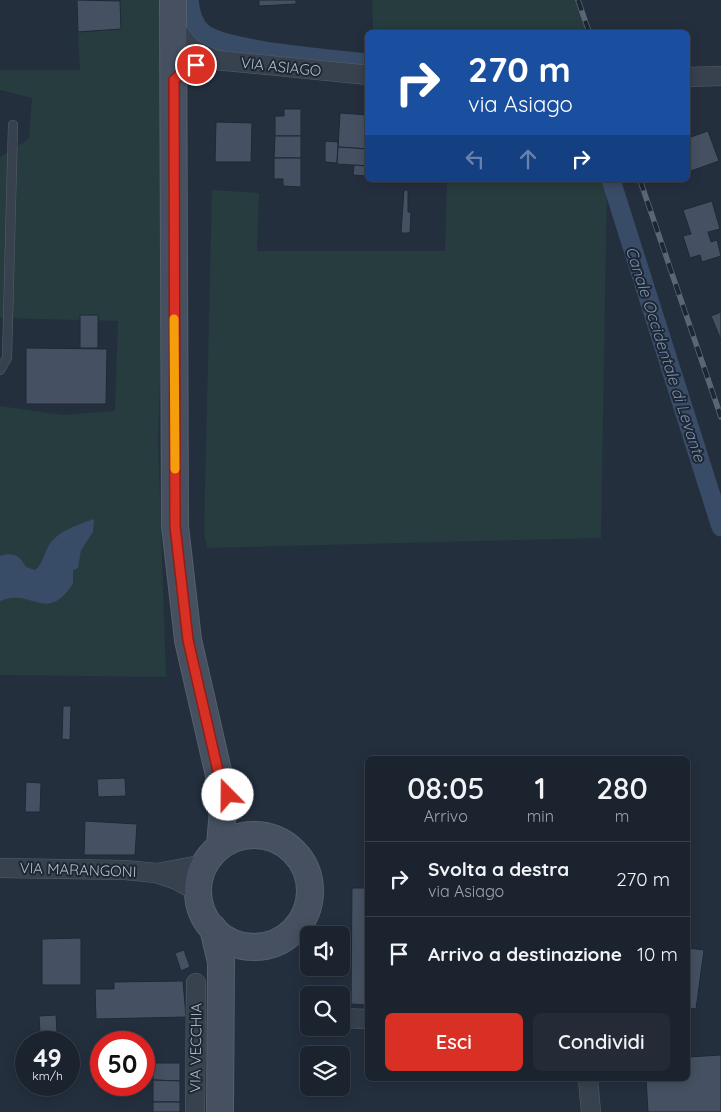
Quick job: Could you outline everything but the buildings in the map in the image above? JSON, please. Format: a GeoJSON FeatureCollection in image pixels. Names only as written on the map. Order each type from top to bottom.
{"type":"FeatureCollection","features":[{"type":"Feature","properties":{"kind":"main road"},"geometry":{"type":"LineString","coordinates":[[173,0],[175,526],[188,640],[221,784],[223,809],[212,855],[201,873],[198,892],[205,918],[212,928],[236,944],[263,946]]}},
{"type":"Feature","properties":{"kind":"main road"},"geometry":{"type":"LineString","coordinates":[[221,784],[234,806],[264,836]]}},
{"type":"Feature","properties":{"kind":"main road"},"geometry":{"type":"LineString","coordinates":[[209,982],[247,955],[263,946],[278,942],[291,933],[302,921],[308,907],[311,892],[309,876],[302,862],[293,849],[280,840],[249,835],[233,839],[212,855]]}},
{"type":"Feature","properties":{"kind":"main road"},"geometry":{"type":"LineString","coordinates":[[212,928],[221,962],[209,982],[220,1112]]}},
{"type":"Feature","properties":{"kind":"street","name":"VIA ASIAGO"},"geometry":{"type":"LineString","coordinates":[[174,27],[191,48],[215,60],[365,76]]}},
{"type":"Feature","properties":{"kind":"street"},"geometry":{"type":"LineString","coordinates":[[174,80],[184,71],[196,65],[215,60]]}},
{"type":"Feature","properties":{"kind":"street"},"geometry":{"type":"LineString","coordinates":[[690,77],[721,76]]}},
{"type":"Feature","properties":{"kind":"street","name":"VIA MARANGONI"},"geometry":{"type":"LineString","coordinates":[[156,873],[212,855]]}},
{"type":"Feature","properties":{"kind":"street","name":"VIA MARANGONI"},"geometry":{"type":"LineString","coordinates":[[0,868],[125,870],[156,873],[177,880],[198,892]]}},
{"type":"Feature","properties":{"kind":"street","name":"VIA VECCHIA"},"geometry":{"type":"LineString","coordinates":[[195,1112],[209,982]]}},
{"type":"Feature","properties":{"kind":"street"},"geometry":{"type":"LineString","coordinates":[[350,1018],[365,1019]]}},
{"type":"Feature","properties":{"kind":"street"},"geometry":{"type":"LineString","coordinates":[[588,1081],[591,1112]]}},
{"type":"Feature","properties":{"kind":"lane"},"geometry":{"type":"LineString","coordinates":[[0,370],[7,358],[13,125]]}},
{"type":"Feature","properties":{"kind":"green space"},"geometry":{"type":"Polygon","coordinates":[[[76,0],[170,0],[167,181],[158,439],[166,677],[0,675],[0,406],[63,415],[115,411],[118,321],[0,318],[0,157],[29,139],[32,98],[0,90],[0,70],[80,70],[76,0]]]}},
{"type":"Feature","properties":{"kind":"green space"},"geometry":{"type":"Polygon","coordinates":[[[372,0],[577,0],[587,30],[373,30],[372,0]]]}},
{"type":"Feature","properties":{"kind":"green space"},"geometry":{"type":"Polygon","coordinates":[[[447,182],[607,182],[601,538],[207,548],[204,533],[212,190],[259,193],[257,251],[445,251],[447,182]]]}},
{"type":"Feature","properties":{"kind":"water"},"geometry":{"type":"Polygon","coordinates":[[[94,519],[93,532],[81,550],[78,568],[73,570],[73,584],[63,596],[54,602],[46,604],[21,598],[0,601],[0,556],[9,554],[15,556],[26,567],[35,570],[42,562],[49,545],[58,535],[94,519]]]}},
{"type":"Feature","properties":{"kind":"waterway","name":"Canale Occidentale di Levante"},"geometry":{"type":"LineString","coordinates":[[189,0],[191,13],[196,25],[202,32],[214,39],[280,53],[365,63]]}},
{"type":"Feature","properties":{"kind":"waterway","name":"Canale Occidentale di Levante"},"geometry":{"type":"LineString","coordinates":[[612,182],[721,527]]}},
{"type":"Feature","properties":{"kind":"railway"},"geometry":{"type":"LineString","coordinates":[[578,0],[588,30]]}},
{"type":"Feature","properties":{"kind":"railway"},"geometry":{"type":"LineString","coordinates":[[641,182],[721,417]]}},
{"type":"Feature","properties":{"kind":"slow traffic"},"geometry":{"type":"LineString","coordinates":[[174,319],[175,469]]}},
{"type":"Feature","properties":{"kind":"route"},"geometry":{"type":"LineString","coordinates":[[196,65],[184,71],[174,80],[175,526],[188,640],[221,784],[228,795]]}}]}
